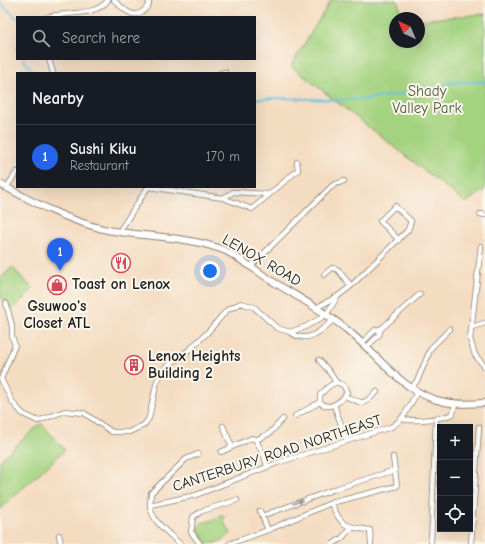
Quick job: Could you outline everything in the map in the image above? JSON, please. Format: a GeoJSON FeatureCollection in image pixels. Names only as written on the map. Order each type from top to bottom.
{"type":"FeatureCollection","features":[{"type":"Feature","properties":{"kind":"street"},"geometry":{"type":"LineString","coordinates":[[51,16],[93,11],[105,4],[108,0]]}},
{"type":"Feature","properties":{"kind":"street"},"geometry":{"type":"LineString","coordinates":[[114,0],[125,11],[130,14],[136,14],[141,13],[146,8],[149,4],[148,0]]}},
{"type":"Feature","properties":{"kind":"street"},"geometry":{"type":"LineString","coordinates":[[48,60],[53,72]]}},
{"type":"Feature","properties":{"kind":"street"},"geometry":{"type":"LineString","coordinates":[[155,188],[223,198],[252,209],[298,170],[297,162]]}},
{"type":"Feature","properties":{"kind":"street"},"geometry":{"type":"LineString","coordinates":[[6,188],[16,173]]}},
{"type":"Feature","properties":{"kind":"street"},"geometry":{"type":"LineString","coordinates":[[250,267],[333,185],[344,181]]}},
{"type":"Feature","properties":{"kind":"street","name":"LENOX ROAD"},"geometry":{"type":"LineString","coordinates":[[0,184],[74,220],[89,225],[119,232],[204,244],[226,251],[333,320],[365,345],[399,379],[414,390],[434,399],[455,404],[485,403]]}},
{"type":"Feature","properties":{"kind":"street"},"geometry":{"type":"LineString","coordinates":[[119,232],[147,188]]}},
{"type":"Feature","properties":{"kind":"street"},"geometry":{"type":"LineString","coordinates":[[223,198],[233,192],[269,194]]}},
{"type":"Feature","properties":{"kind":"street"},"geometry":{"type":"LineString","coordinates":[[316,308],[338,296],[350,286],[399,240],[408,230],[411,221],[395,206],[380,221],[399,240]]}},
{"type":"Feature","properties":{"kind":"street"},"geometry":{"type":"LineString","coordinates":[[481,246],[470,339],[476,355],[485,366]]}},
{"type":"Feature","properties":{"kind":"street"},"geometry":{"type":"LineString","coordinates":[[324,275],[332,268],[337,269],[350,286]]}},
{"type":"Feature","properties":{"kind":"street"},"geometry":{"type":"LineString","coordinates":[[365,345],[379,334],[381,329],[420,294]]}},
{"type":"Feature","properties":{"kind":"street"},"geometry":{"type":"LineString","coordinates":[[290,332],[304,327],[326,315],[338,296]]}},
{"type":"Feature","properties":{"kind":"street"},"geometry":{"type":"LineString","coordinates":[[6,303],[12,326],[14,345],[0,379],[13,403],[23,414],[38,421],[65,411],[84,413],[112,432],[130,432],[144,425],[149,418],[158,381],[165,368],[189,350],[207,333],[227,310],[241,303],[254,307],[277,328],[290,332],[296,336],[308,337],[320,332],[333,320]]}},
{"type":"Feature","properties":{"kind":"street"},"geometry":{"type":"LineString","coordinates":[[472,327],[485,323]]}},
{"type":"Feature","properties":{"kind":"street"},"geometry":{"type":"LineString","coordinates":[[304,327],[308,337]]}},
{"type":"Feature","properties":{"kind":"street","name":"CANTERBURY ROAD NORTHEAST"},"geometry":{"type":"LineString","coordinates":[[150,505],[196,495],[267,467],[397,424],[402,419],[431,348],[450,329]]}},
{"type":"Feature","properties":{"kind":"street"},"geometry":{"type":"LineString","coordinates":[[319,360],[336,382],[343,385],[347,392],[343,399],[334,405],[325,406],[320,402]]}},
{"type":"Feature","properties":{"kind":"street"},"geometry":{"type":"LineString","coordinates":[[320,402],[320,396],[328,387],[336,382]]}},
{"type":"Feature","properties":{"kind":"street"},"geometry":{"type":"LineString","coordinates":[[345,396],[361,402],[366,402],[377,392]]}},
{"type":"Feature","properties":{"kind":"street"},"geometry":{"type":"LineString","coordinates":[[295,416],[320,402]]}},
{"type":"Feature","properties":{"kind":"street"},"geometry":{"type":"LineString","coordinates":[[402,419],[408,421],[436,419],[453,414],[455,404]]}},
{"type":"Feature","properties":{"kind":"street"},"geometry":{"type":"LineString","coordinates":[[334,405],[347,441]]}},
{"type":"Feature","properties":{"kind":"street"},"geometry":{"type":"LineString","coordinates":[[221,452],[252,438],[256,440],[270,433],[283,419]]}},
{"type":"Feature","properties":{"kind":"street"},"geometry":{"type":"LineString","coordinates":[[431,544],[436,419]]}},
{"type":"Feature","properties":{"kind":"street"},"geometry":{"type":"LineString","coordinates":[[223,426],[232,447]]}},
{"type":"Feature","properties":{"kind":"street"},"geometry":{"type":"LineString","coordinates":[[471,544],[479,427]]}},
{"type":"Feature","properties":{"kind":"street"},"geometry":{"type":"LineString","coordinates":[[256,440],[265,458],[267,467]]}},
{"type":"Feature","properties":{"kind":"street"},"geometry":{"type":"LineString","coordinates":[[180,544],[152,514],[150,505],[151,493],[186,459],[198,454]]}},
{"type":"Feature","properties":{"kind":"street"},"geometry":{"type":"LineString","coordinates":[[229,544],[235,541],[240,542],[331,503],[397,486],[393,457]]}},
{"type":"Feature","properties":{"kind":"street"},"geometry":{"type":"LineString","coordinates":[[262,516],[335,489],[395,470]]}},
{"type":"Feature","properties":{"kind":"street"},"geometry":{"type":"LineString","coordinates":[[200,544],[190,532],[194,518],[202,511],[237,500]]}},
{"type":"Feature","properties":{"kind":"street"},"geometry":{"type":"LineString","coordinates":[[331,503],[338,519],[351,528],[370,530],[371,544]]}},
{"type":"Feature","properties":{"kind":"street"},"geometry":{"type":"LineString","coordinates":[[260,510],[268,530]]}},
{"type":"Feature","properties":{"kind":"street"},"geometry":{"type":"LineString","coordinates":[[333,544],[342,538],[351,528]]}},
{"type":"Feature","properties":{"kind":"street"},"geometry":{"type":"LineString","coordinates":[[59,535],[62,544]]}},
{"type":"Feature","properties":{"kind":"green space","name":"Shady Valley Park"},"geometry":{"type":"Polygon","coordinates":[[[331,0],[397,0],[401,12],[389,12],[389,48],[425,48],[425,19],[485,14],[485,189],[466,203],[291,66],[331,0]]]}},
{"type":"Feature","properties":{"kind":"green space"},"geometry":{"type":"Polygon","coordinates":[[[12,267],[33,289],[13,309],[0,296],[0,279],[12,267]]]}},
{"type":"Feature","properties":{"kind":"green space"},"geometry":{"type":"Polygon","coordinates":[[[41,423],[65,450],[0,509],[0,460],[41,423]]]}},
{"type":"Feature","properties":{"kind":"green space"},"geometry":{"type":"Polygon","coordinates":[[[220,515],[223,515],[225,518],[223,520],[231,533],[221,541],[208,544],[199,532],[198,527],[202,523],[216,519],[220,515]]]}},
{"type":"Feature","properties":{"kind":"waterway"},"geometry":{"type":"LineString","coordinates":[[0,3],[16,17]]}},
{"type":"Feature","properties":{"kind":"waterway"},"geometry":{"type":"LineString","coordinates":[[24,60],[33,72]]}},
{"type":"Feature","properties":{"kind":"waterway"},"geometry":{"type":"LineString","coordinates":[[256,99],[367,99],[411,93],[453,82],[485,82]]}},
{"type":"Feature","properties":{"kind":"place","name":"Toast on Lenox"},"geometry":{"type":"Point","coordinates":[121,263]}},
{"type":"Feature","properties":{"kind":"place","name":"Sushi Kiku"},"geometry":{"type":"Point","coordinates":[60,271]}},
{"type":"Feature","properties":{"kind":"place","name":"Gsuwoo's Closet ATL"},"geometry":{"type":"Point","coordinates":[57,285]}},
{"type":"Feature","properties":{"kind":"place","name":"Lenox Heights Building 2"},"geometry":{"type":"Point","coordinates":[134,365]}}]}
